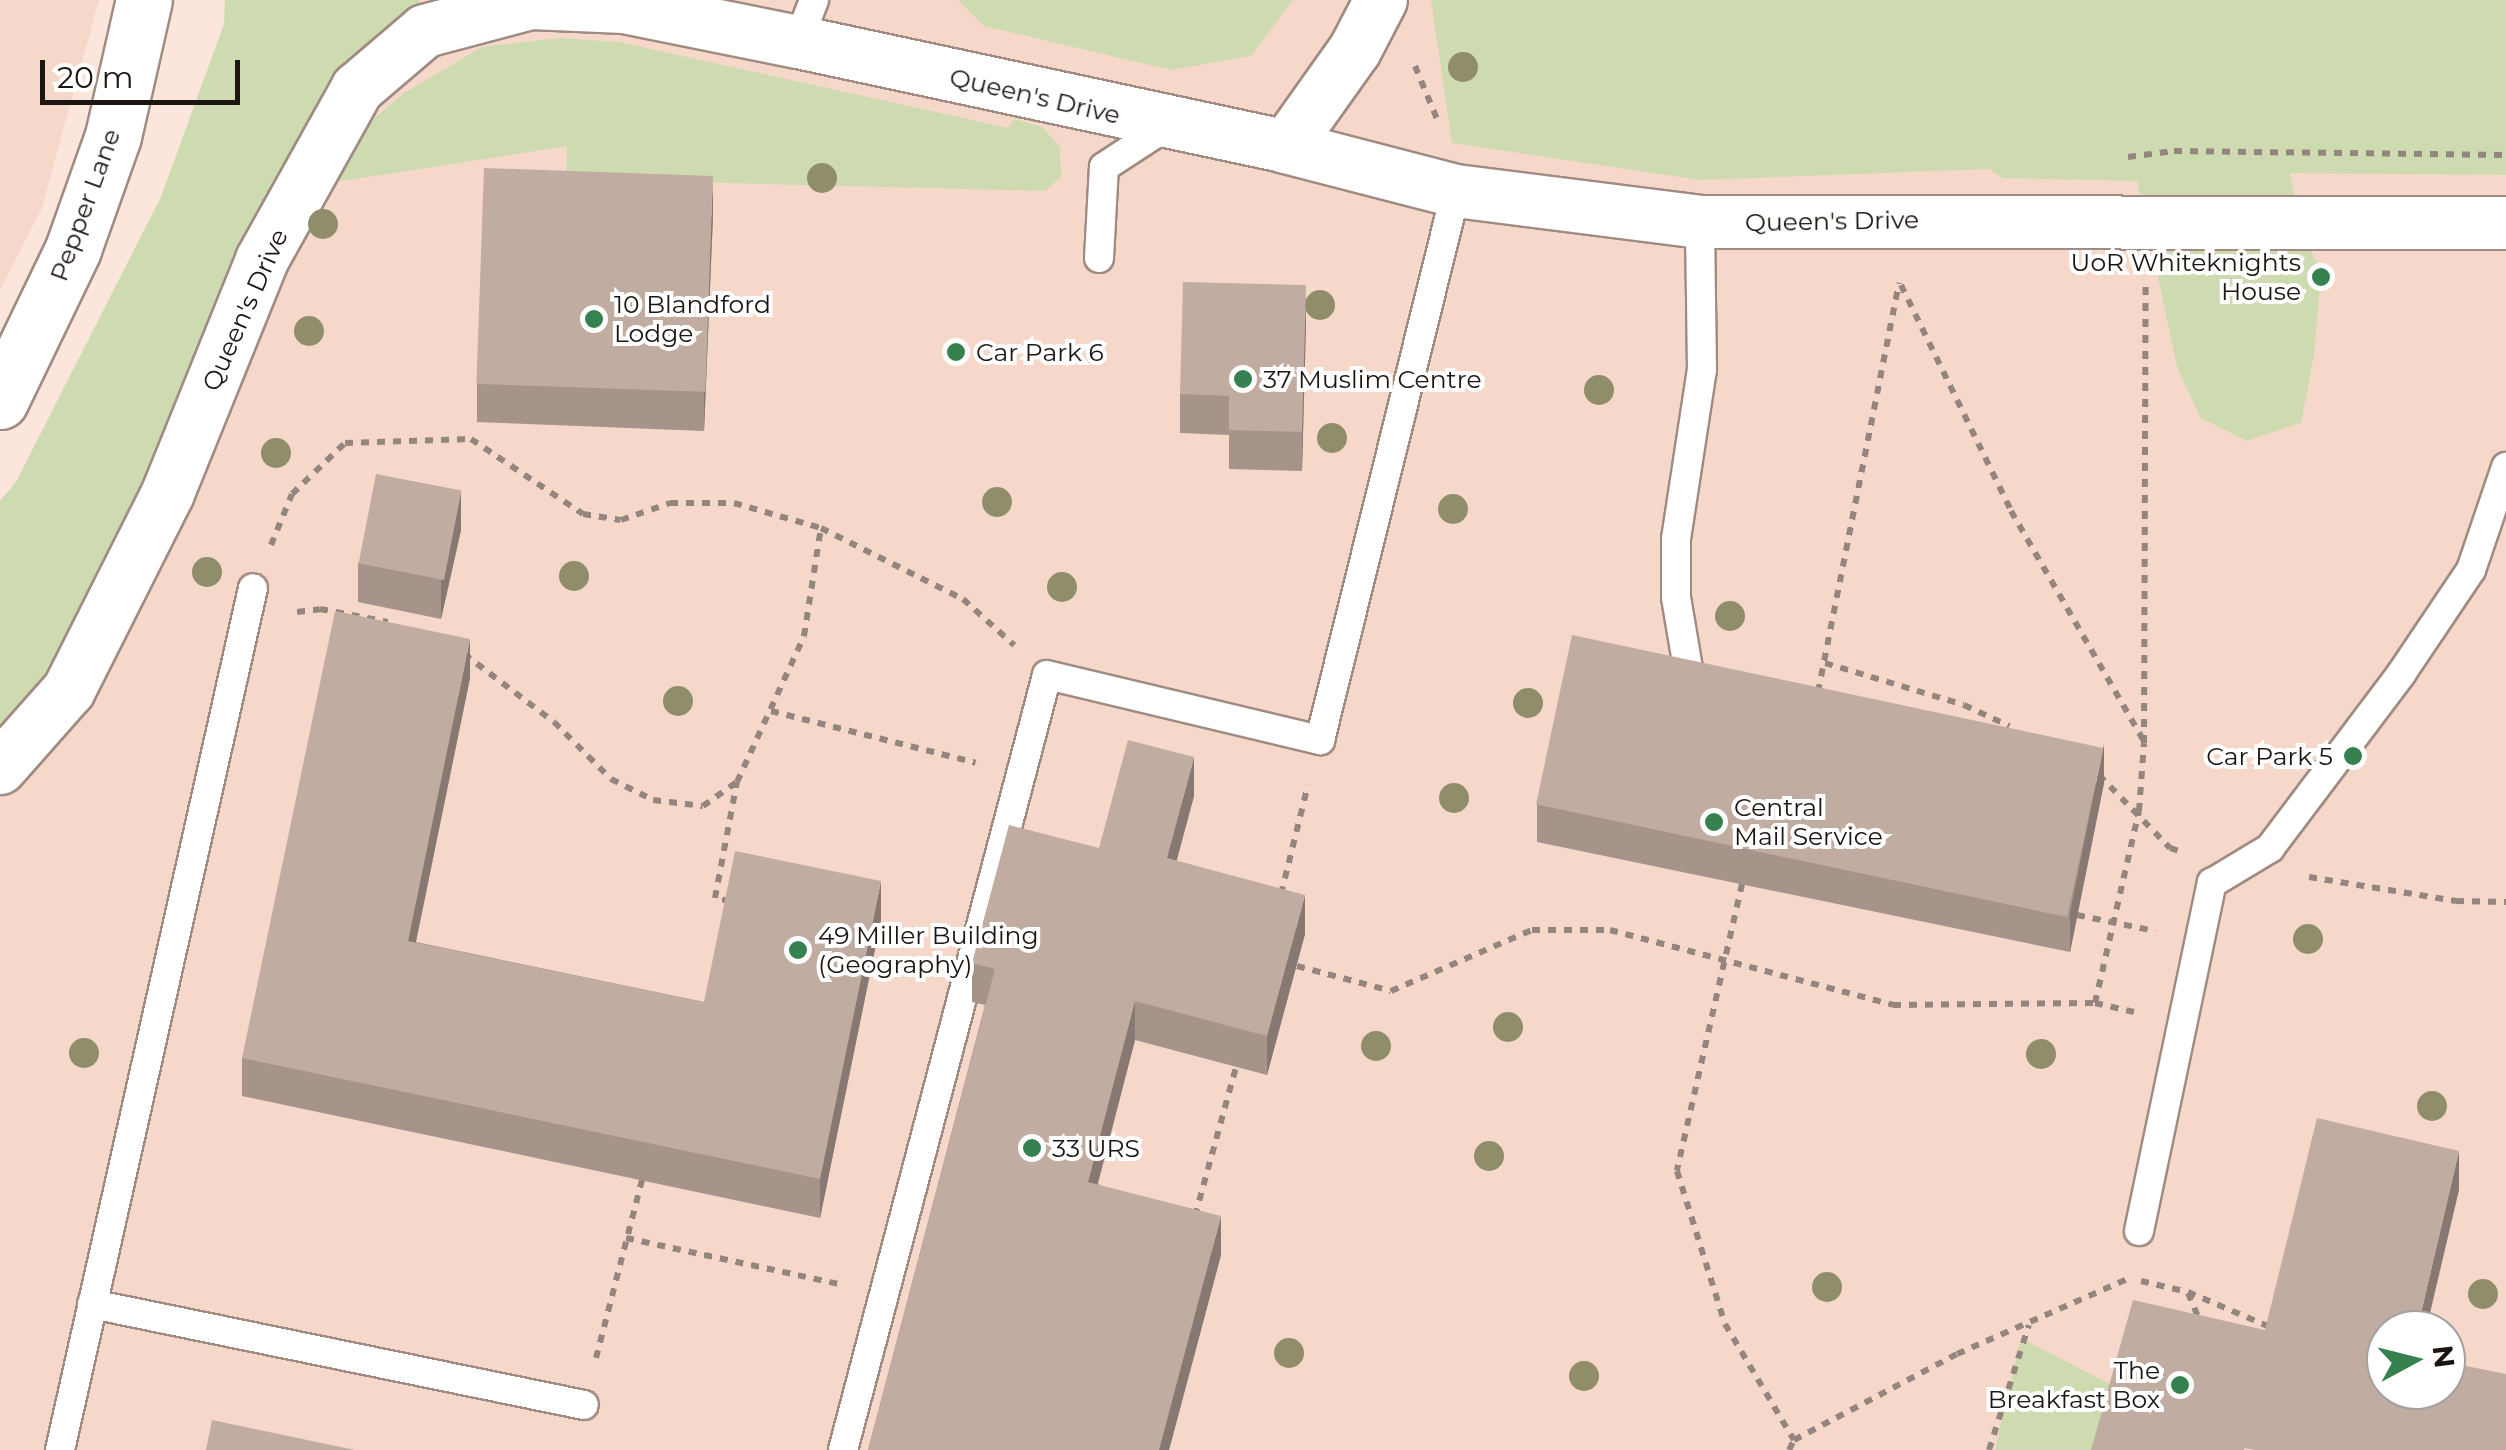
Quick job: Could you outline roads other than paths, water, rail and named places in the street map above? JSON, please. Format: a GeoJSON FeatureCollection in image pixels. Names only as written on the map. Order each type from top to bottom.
{"type":"FeatureCollection","features":[{"type":"Feature","properties":{"kind":"street","name":"Pepper Lane"},"geometry":{"type":"LineString","coordinates":[[0,401],[73,249],[113,136],[144,0]]}},
{"type":"Feature","properties":{"kind":"street"},"geometry":{"type":"LineString","coordinates":[[1286,147],[1356,50],[1381,0]]}},
{"type":"Feature","properties":{"kind":"street","name":"Queen's Drive"},"geometry":{"type":"LineString","coordinates":[[0,768],[70,690],[168,493],[262,260],[357,89],[422,16],[531,3],[806,21],[1166,126],[1286,147],[1456,191],[1700,222],[2506,223]]}},
{"type":"Feature","properties":{"kind":"lane"},"geometry":{"type":"LineString","coordinates":[[1100,258],[1104,166],[1166,126]]}},
{"type":"Feature","properties":{"kind":"lane"},"geometry":{"type":"LineString","coordinates":[[843,1450],[1047,674],[1320,740],[1456,191]]}},
{"type":"Feature","properties":{"kind":"lane"},"geometry":{"type":"LineString","coordinates":[[1693,699],[1676,597],[1676,539],[1702,370],[1700,222]]}},
{"type":"Feature","properties":{"kind":"lane"},"geometry":{"type":"LineString","coordinates":[[2139,1232],[2212,883],[2270,848],[2402,674],[2471,570],[2506,467]]}},
{"type":"Feature","properties":{"kind":"lane"},"geometry":{"type":"LineString","coordinates":[[60,1450],[253,588]]}},
{"type":"Feature","properties":{"kind":"lane"},"geometry":{"type":"LineString","coordinates":[[92,1304],[584,1405]]}},
{"type":"Feature","properties":{"kind":"place","name":"UoR Whiteknights House"},"geometry":{"type":"Point","coordinates":[2321,277]}},
{"type":"Feature","properties":{"kind":"place","name":"10 Blandford Lodge"},"geometry":{"type":"Point","coordinates":[594,319]}},
{"type":"Feature","properties":{"kind":"place","name":"Car Park 6"},"geometry":{"type":"Point","coordinates":[956,352]}},
{"type":"Feature","properties":{"kind":"place","name":"37 Muslim Centre"},"geometry":{"type":"Point","coordinates":[1243,379]}},
{"type":"Feature","properties":{"kind":"place","name":"Car Park 5"},"geometry":{"type":"Point","coordinates":[2353,756]}},
{"type":"Feature","properties":{"kind":"place","name":"Central Mail Service"},"geometry":{"type":"Point","coordinates":[1714,822]}},
{"type":"Feature","properties":{"kind":"place","name":"49 Miller Building (Geography)"},"geometry":{"type":"Point","coordinates":[798,950]}},
{"type":"Feature","properties":{"kind":"place","name":"33 URS"},"geometry":{"type":"Point","coordinates":[1032,1148]}},
{"type":"Feature","properties":{"kind":"place","name":"The Breakfast Box"},"geometry":{"type":"Point","coordinates":[2180,1385]}}]}
